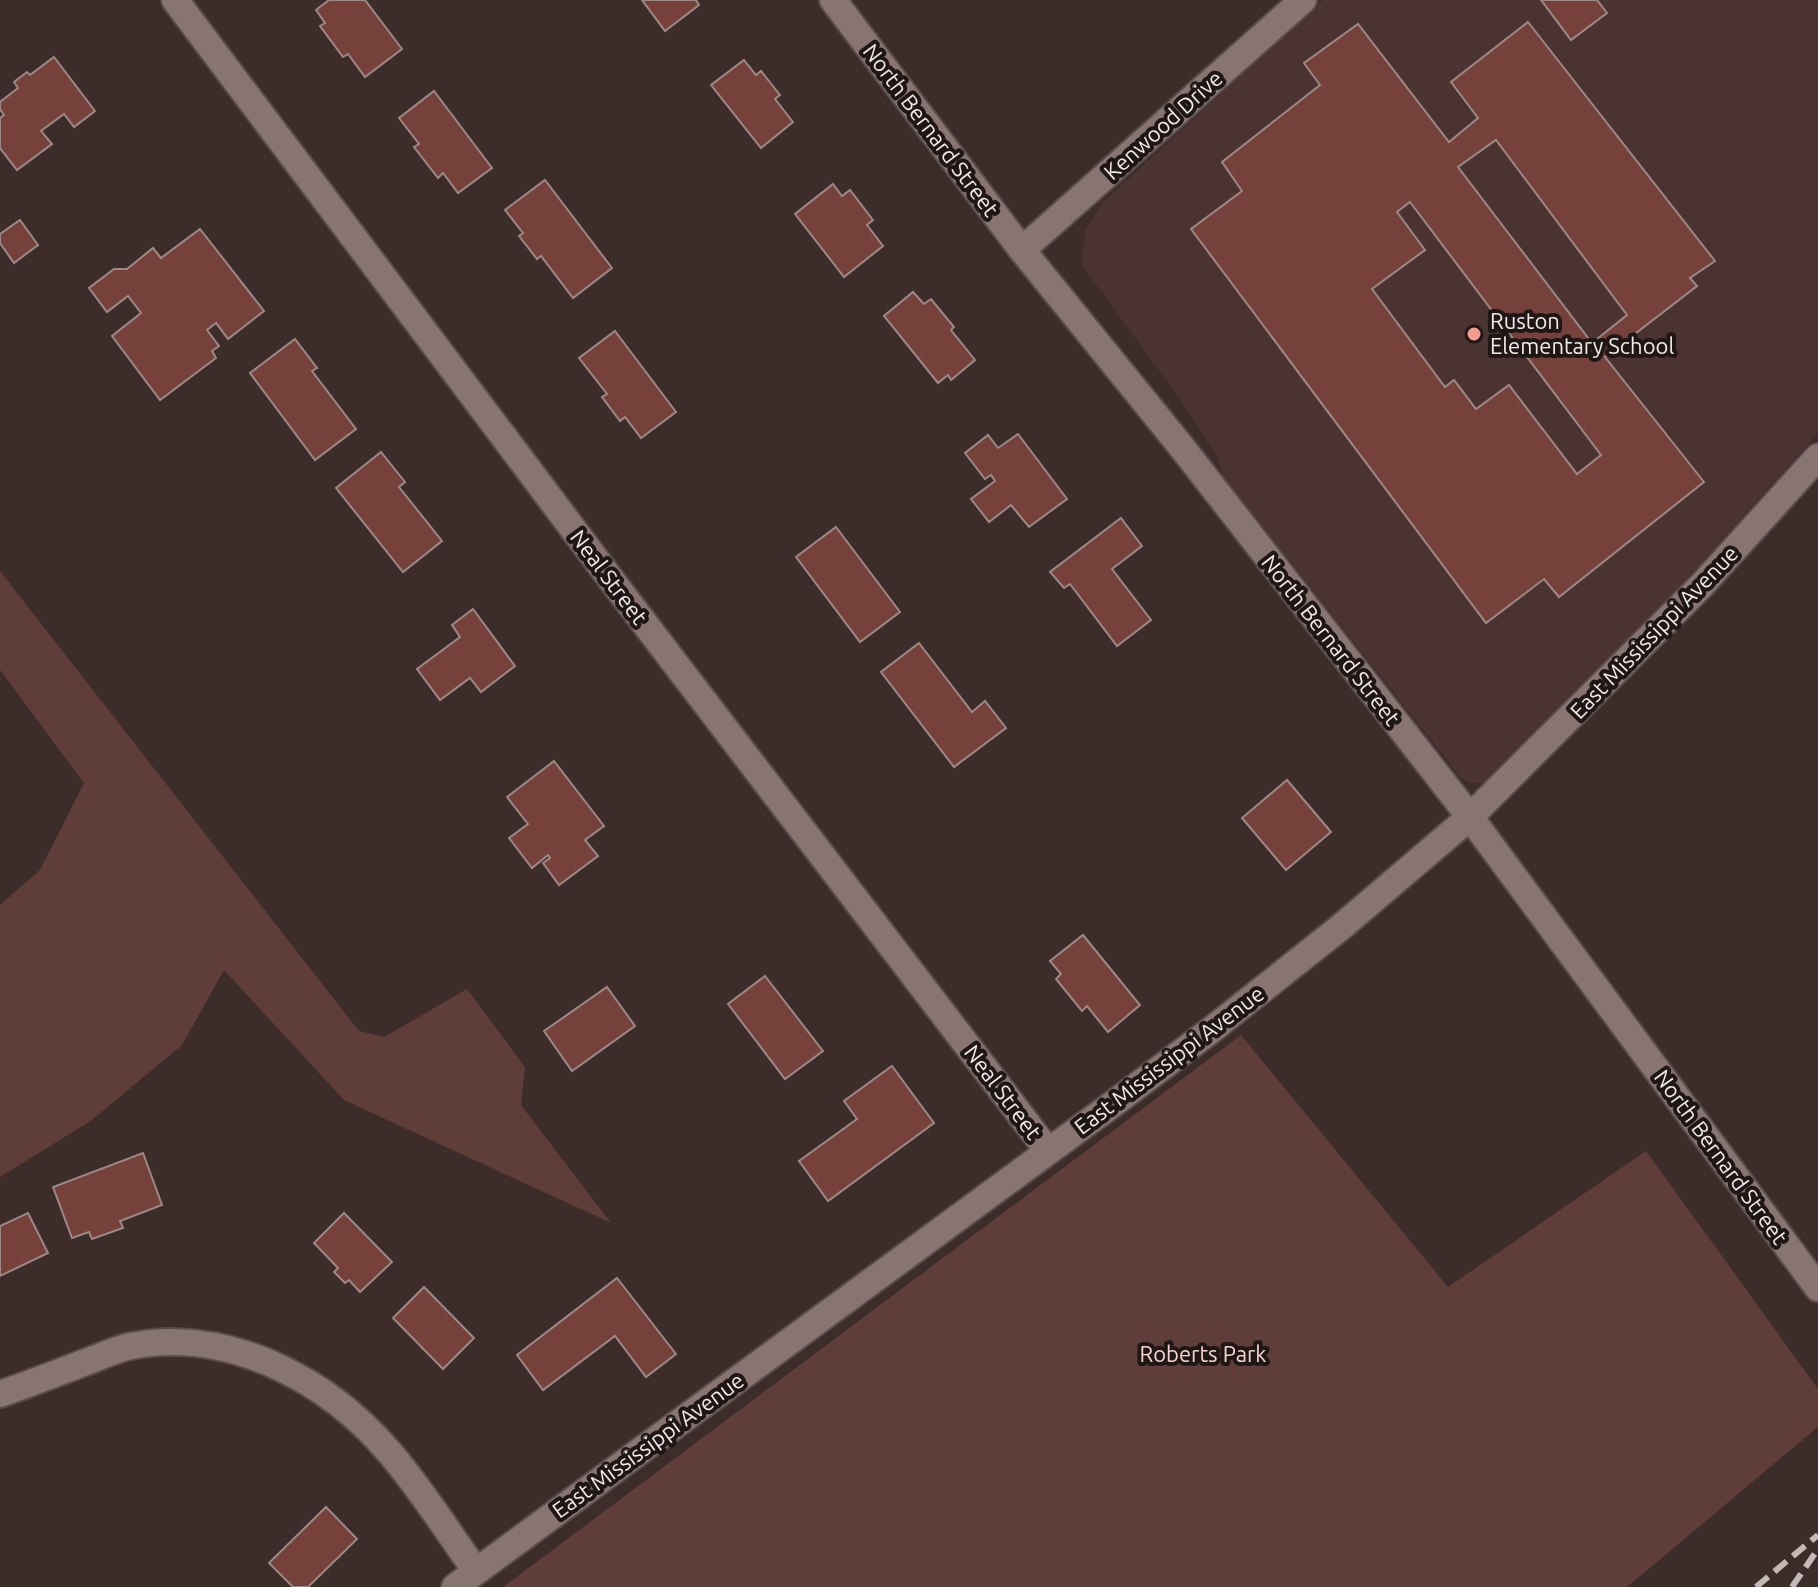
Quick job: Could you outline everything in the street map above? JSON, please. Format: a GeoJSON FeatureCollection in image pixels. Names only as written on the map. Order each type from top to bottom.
{"type":"FeatureCollection","features":[{"type":"Feature","properties":{"kind":"street","name":"Neal Street"},"geometry":{"type":"LineString","coordinates":[[175,0],[616,586],[1048,1151]]}},
{"type":"Feature","properties":{"kind":"street","name":"North Bernard Street"},"geometry":{"type":"LineString","coordinates":[[833,0],[1022,250],[1184,450],[1470,817],[1818,1288]]}},
{"type":"Feature","properties":{"kind":"street","name":"Kenwood Drive"},"geometry":{"type":"LineString","coordinates":[[1022,250],[1303,0]]}},
{"type":"Feature","properties":{"kind":"street","name":"East Mississippi Avenue"},"geometry":{"type":"LineString","coordinates":[[455,1587],[1222,1022],[1341,927],[1470,817],[1702,585],[1818,457]]}},
{"type":"Feature","properties":{"kind":"street"},"geometry":{"type":"LineString","coordinates":[[0,1394],[129,1346],[164,1342],[198,1344],[258,1358],[298,1376],[363,1425],[390,1453],[476,1571]]}},
{"type":"Feature","properties":{"kind":"shaded area","name":"Ruston Elementary School"},"geometry":{"type":"Polygon","coordinates":[[[1323,0],[1818,0],[1818,433],[1657,612],[1489,780],[1482,783],[1462,779],[1223,476],[1219,459],[1180,399],[1081,264],[1086,229],[1102,203],[1323,0]]]}},
{"type":"Feature","properties":{"kind":"green space"},"geometry":{"type":"Polygon","coordinates":[[[0,571],[359,1031],[384,1037],[467,989],[525,1067],[521,1105],[611,1223],[344,1100],[224,970],[182,1045],[92,1120],[0,1177],[0,905],[40,870],[84,783],[0,670],[0,571]]]}},
{"type":"Feature","properties":{"kind":"green space","name":"Roberts Park"},"geometry":{"type":"Polygon","coordinates":[[[1241,1035],[1448,1287],[1646,1151],[1818,1389],[1818,1427],[1627,1587],[503,1587],[1241,1035]]]}},
{"type":"Feature","properties":{"kind":"building"},"geometry":{"type":"Polygon","coordinates":[[[329,0],[365,0],[402,49],[365,77],[348,54],[343,57],[320,26],[325,23],[316,10],[329,0]]]}},
{"type":"Feature","properties":{"kind":"building"},"geometry":{"type":"Polygon","coordinates":[[[642,0],[696,0],[699,5],[665,31],[642,0]]]}},
{"type":"Feature","properties":{"kind":"building"},"geometry":{"type":"Polygon","coordinates":[[[1541,0],[1597,0],[1607,13],[1571,40],[1541,0]]]}},
{"type":"Feature","properties":{"kind":"building"},"geometry":{"type":"Polygon","coordinates":[[[1528,22],[1715,261],[1690,278],[1697,286],[1605,357],[1704,482],[1559,597],[1544,579],[1486,623],[1191,229],[1242,191],[1222,162],[1320,85],[1304,63],[1358,24],[1449,142],[1478,118],[1451,82],[1528,22]],[[1496,140],[1458,167],[1592,343],[1627,315],[1496,140]],[[1410,202],[1397,212],[1425,250],[1372,289],[1445,387],[1454,380],[1476,409],[1509,385],[1577,474],[1601,455],[1410,202]]]}},
{"type":"Feature","properties":{"kind":"building"},"geometry":{"type":"Polygon","coordinates":[[[54,57],[95,111],[74,127],[64,114],[41,131],[52,144],[17,170],[0,148],[0,118],[4,115],[0,102],[18,88],[14,82],[27,72],[30,75],[54,57]]]}},
{"type":"Feature","properties":{"kind":"building"},"geometry":{"type":"Polygon","coordinates":[[[744,60],[756,75],[761,71],[780,95],[775,99],[793,122],[761,148],[711,85],[744,60]]]}},
{"type":"Feature","properties":{"kind":"building"},"geometry":{"type":"Polygon","coordinates":[[[434,91],[492,168],[458,193],[443,173],[438,178],[414,147],[419,144],[399,118],[434,91]]]}},
{"type":"Feature","properties":{"kind":"building"},"geometry":{"type":"Polygon","coordinates":[[[545,180],[612,268],[573,298],[541,256],[537,259],[519,236],[523,233],[505,210],[545,180]]]}},
{"type":"Feature","properties":{"kind":"building"},"geometry":{"type":"Polygon","coordinates":[[[833,184],[842,196],[850,190],[873,220],[867,225],[883,246],[844,277],[795,214],[833,184]]]}},
{"type":"Feature","properties":{"kind":"building"},"geometry":{"type":"Polygon","coordinates":[[[20,220],[38,245],[14,263],[0,243],[0,234],[20,220]]]}},
{"type":"Feature","properties":{"kind":"building"},"geometry":{"type":"Polygon","coordinates":[[[200,229],[264,311],[228,339],[216,323],[207,330],[219,346],[212,351],[216,358],[160,400],[112,336],[141,313],[128,296],[107,312],[89,288],[114,269],[127,269],[153,248],[161,258],[200,229]]]}},
{"type":"Feature","properties":{"kind":"building"},"geometry":{"type":"Polygon","coordinates":[[[913,292],[924,304],[931,299],[975,360],[951,380],[948,375],[938,383],[884,316],[913,292]]]}},
{"type":"Feature","properties":{"kind":"building"},"geometry":{"type":"Polygon","coordinates":[[[615,331],[676,412],[641,438],[625,417],[620,421],[602,397],[607,394],[579,358],[615,331]]]}},
{"type":"Feature","properties":{"kind":"building"},"geometry":{"type":"Polygon","coordinates":[[[295,339],[317,368],[312,371],[356,429],[315,460],[250,373],[295,339]]]}},
{"type":"Feature","properties":{"kind":"building"},"geometry":{"type":"Polygon","coordinates":[[[1018,434],[1067,499],[1029,527],[1011,505],[989,522],[971,499],[995,481],[991,475],[985,479],[965,453],[988,435],[998,448],[1018,434]]]}},
{"type":"Feature","properties":{"kind":"building"},"geometry":{"type":"Polygon","coordinates":[[[381,452],[405,482],[399,487],[442,541],[403,572],[336,488],[381,452]]]}},
{"type":"Feature","properties":{"kind":"building"},"geometry":{"type":"Polygon","coordinates":[[[1121,518],[1142,546],[1112,569],[1151,620],[1117,646],[1070,584],[1064,588],[1050,572],[1121,518]]]}},
{"type":"Feature","properties":{"kind":"building"},"geometry":{"type":"Polygon","coordinates":[[[836,527],[900,612],[860,642],[796,557],[836,527]]]}},
{"type":"Feature","properties":{"kind":"building"},"geometry":{"type":"Polygon","coordinates":[[[473,609],[515,666],[481,692],[470,678],[440,700],[417,669],[460,637],[452,625],[473,609]]]}},
{"type":"Feature","properties":{"kind":"building"},"geometry":{"type":"Polygon","coordinates":[[[919,643],[972,712],[985,701],[1006,728],[954,767],[881,672],[919,643]]]}},
{"type":"Feature","properties":{"kind":"building"},"geometry":{"type":"Polygon","coordinates":[[[554,761],[604,826],[585,840],[598,856],[559,885],[543,863],[550,858],[548,855],[532,868],[509,838],[528,824],[507,797],[554,761]]]}},
{"type":"Feature","properties":{"kind":"building"},"geometry":{"type":"Polygon","coordinates":[[[1287,780],[1331,832],[1286,870],[1242,818],[1287,780]]]}},
{"type":"Feature","properties":{"kind":"building"},"geometry":{"type":"Polygon","coordinates":[[[1083,935],[1140,1005],[1108,1032],[1087,1006],[1082,1011],[1056,979],[1061,974],[1050,961],[1083,935]]]}},
{"type":"Feature","properties":{"kind":"building"},"geometry":{"type":"Polygon","coordinates":[[[765,976],[823,1051],[785,1079],[728,1004],[765,976]]]}},
{"type":"Feature","properties":{"kind":"building"},"geometry":{"type":"Polygon","coordinates":[[[607,987],[635,1026],[572,1071],[544,1031],[607,987]]]}},
{"type":"Feature","properties":{"kind":"building"},"geometry":{"type":"Polygon","coordinates":[[[892,1066],[934,1123],[828,1201],[799,1161],[857,1119],[844,1101],[892,1066]]]}},
{"type":"Feature","properties":{"kind":"building"},"geometry":{"type":"Polygon","coordinates":[[[143,1153],[162,1205],[120,1221],[123,1228],[92,1239],[89,1232],[72,1238],[53,1187],[143,1153]]]}},
{"type":"Feature","properties":{"kind":"building"},"geometry":{"type":"Polygon","coordinates":[[[28,1213],[48,1253],[0,1276],[0,1226],[28,1213]]]}},
{"type":"Feature","properties":{"kind":"building"},"geometry":{"type":"Polygon","coordinates":[[[344,1213],[392,1262],[360,1292],[349,1280],[345,1283],[334,1272],[338,1268],[314,1243],[344,1213]]]}},
{"type":"Feature","properties":{"kind":"building"},"geometry":{"type":"Polygon","coordinates":[[[617,1278],[676,1354],[646,1377],[615,1336],[543,1390],[517,1355],[617,1278]]]}},
{"type":"Feature","properties":{"kind":"building"},"geometry":{"type":"Polygon","coordinates":[[[424,1287],[474,1338],[443,1369],[393,1318],[424,1287]]]}},
{"type":"Feature","properties":{"kind":"building"},"geometry":{"type":"Polygon","coordinates":[[[326,1507],[357,1539],[308,1587],[293,1587],[269,1563],[326,1507]]]}},
{"type":"Feature","properties":{"kind":"railway"},"geometry":{"type":"LineString","coordinates":[[1756,1587],[1818,1535]]}},
{"type":"Feature","properties":{"kind":"railway"},"geometry":{"type":"LineString","coordinates":[[1792,1587],[1818,1549]]}},
{"type":"Feature","properties":{"kind":"place","name":"Ruston Elementary School"},"geometry":{"type":"Point","coordinates":[1474,334]}}]}
